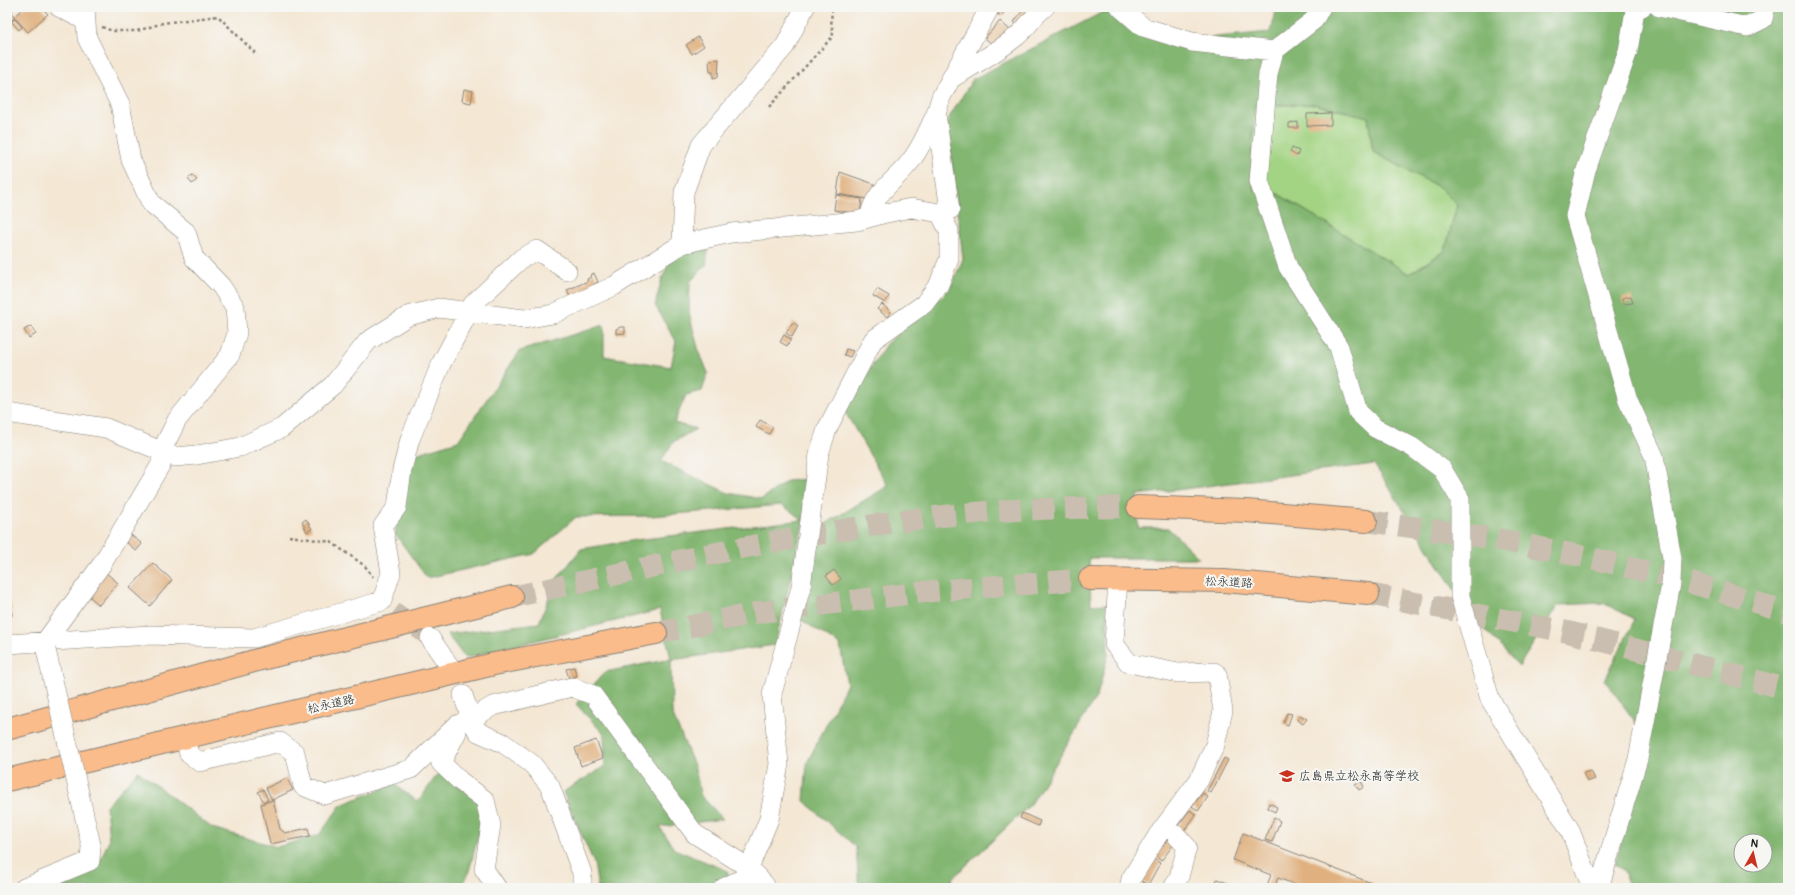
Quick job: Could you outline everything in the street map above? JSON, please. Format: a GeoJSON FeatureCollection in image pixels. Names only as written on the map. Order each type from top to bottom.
{"type":"FeatureCollection","features":[{"type":"Feature","properties":{"kind":"highway"},"geometry":{"type":"LineString","coordinates":[[1138,507],[1246,511],[1366,521]]}},
{"type":"Feature","properties":{"kind":"highway","name":"松永道路"},"geometry":{"type":"LineString","coordinates":[[1090,579],[1224,581],[1368,594]]}},
{"type":"Feature","properties":{"kind":"highway"},"geometry":{"type":"LineString","coordinates":[[9,728],[262,659],[512,597]]}},
{"type":"Feature","properties":{"kind":"highway","name":"松永道路"},"geometry":{"type":"LineString","coordinates":[[7,780],[185,739],[494,664],[656,633]]}},
{"type":"Feature","properties":{"kind":"highway"},"geometry":{"type":"LineString","coordinates":[[7,793],[154,746]]}},
{"type":"Feature","properties":{"kind":"street"},"geometry":{"type":"LineString","coordinates":[[24,888],[90,861],[91,846],[45,646],[102,564],[161,464],[161,452],[177,420],[230,355],[237,333],[235,307],[221,286],[194,258],[186,232],[151,204],[131,160],[120,104],[87,38],[86,14],[59,7]]}},
{"type":"Feature","properties":{"kind":"street"},"geometry":{"type":"LineString","coordinates":[[682,244],[684,192],[701,145],[785,46],[804,7]]}},
{"type":"Feature","properties":{"kind":"street"},"geometry":{"type":"LineString","coordinates":[[870,217],[871,209],[884,190],[910,162],[936,114],[941,96],[990,7]]}},
{"type":"Feature","properties":{"kind":"street"},"geometry":{"type":"LineString","coordinates":[[951,79],[1019,35],[1039,11],[1045,7]]}},
{"type":"Feature","properties":{"kind":"street"},"geometry":{"type":"LineString","coordinates":[[1120,7],[1143,27],[1192,42],[1274,51]]}},
{"type":"Feature","properties":{"kind":"street"},"geometry":{"type":"LineString","coordinates":[[1321,7],[1314,20],[1274,51],[1268,74],[1258,180],[1288,266],[1339,347],[1358,412],[1375,428],[1412,447],[1442,469],[1460,499],[1460,596],[1490,699],[1570,830],[1592,888]]}},
{"type":"Feature","properties":{"kind":"street"},"geometry":{"type":"LineString","coordinates":[[1599,888],[1638,759],[1671,584],[1672,558],[1654,456],[1628,400],[1575,216],[1586,170],[1628,51],[1635,10],[1642,7]]}},
{"type":"Feature","properties":{"kind":"street"},"geometry":{"type":"LineString","coordinates":[[1659,7],[1747,27],[1763,19],[1766,7]]}},
{"type":"Feature","properties":{"kind":"street"},"geometry":{"type":"LineString","coordinates":[[7,413],[106,428],[174,457],[197,456],[240,447],[282,428],[333,385],[368,341],[408,316],[439,308],[524,319],[553,314],[614,286],[682,244],[731,233],[857,221],[911,208],[940,213],[950,210],[936,114]]}},
{"type":"Feature","properties":{"kind":"street"},"geometry":{"type":"LineString","coordinates":[[723,888],[742,879],[749,868],[769,819],[779,764],[772,694],[801,587],[819,454],[827,429],[873,340],[924,304],[939,284],[949,259],[949,231],[940,213]]}},
{"type":"Feature","properties":{"kind":"street"},"geometry":{"type":"LineString","coordinates":[[7,644],[45,646],[150,635],[254,638],[388,606],[391,574],[383,526],[397,507],[402,470],[410,440],[441,364],[473,304],[522,258],[538,250],[567,271]]}},
{"type":"Feature","properties":{"kind":"street"},"geometry":{"type":"LineString","coordinates":[[1118,579],[1114,644],[1130,663],[1178,673],[1214,672],[1217,674],[1223,712],[1214,745],[1199,780],[1158,835],[1131,879],[1129,888]]}},
{"type":"Feature","properties":{"kind":"street"},"geometry":{"type":"LineString","coordinates":[[254,638],[262,659]]}},
{"type":"Feature","properties":{"kind":"street"},"geometry":{"type":"LineString","coordinates":[[430,638],[450,667]]}},
{"type":"Feature","properties":{"kind":"street"},"geometry":{"type":"LineString","coordinates":[[498,888],[484,869],[491,825],[485,800],[460,781],[441,763],[455,734],[471,720],[493,706],[572,687],[593,695],[695,834],[749,868],[765,885],[765,888]]}},
{"type":"Feature","properties":{"kind":"street"},"geometry":{"type":"LineString","coordinates":[[464,694],[471,720],[478,732],[503,743],[532,764],[550,786],[582,873],[582,888]]}},
{"type":"Feature","properties":{"kind":"street"},"geometry":{"type":"LineString","coordinates":[[185,739],[189,754],[200,762],[280,742],[295,753],[303,786],[325,795],[411,769],[457,725],[471,720]]}},
{"type":"Feature","properties":{"kind":"street"},"geometry":{"type":"LineString","coordinates":[[1172,888],[1180,877],[1187,847],[1176,835]]}},
{"type":"Feature","properties":{"kind":"path"},"geometry":{"type":"LineString","coordinates":[[769,107],[833,36],[831,19],[833,7]]}},
{"type":"Feature","properties":{"kind":"path"},"geometry":{"type":"LineString","coordinates":[[86,14],[113,31],[137,31],[163,23],[218,16],[255,53]]}},
{"type":"Feature","properties":{"kind":"path"},"geometry":{"type":"LineString","coordinates":[[289,536],[331,542],[354,558],[365,566],[380,587],[388,606]]}},
{"type":"Feature","properties":{"kind":"green space"},"geometry":{"type":"Polygon","coordinates":[[[1277,7],[1788,7],[1788,888],[1627,888],[1625,872],[1615,864],[1649,741],[1605,680],[1635,619],[1603,603],[1558,605],[1519,666],[1470,614],[1374,464],[1138,495],[1138,528],[1168,528],[1199,558],[1089,558],[1091,605],[1107,604],[1108,655],[1097,696],[1031,804],[953,878],[950,888],[859,888],[856,847],[804,801],[807,763],[847,684],[840,645],[800,619],[814,531],[888,486],[844,410],[886,344],[950,289],[963,259],[947,121],[973,79],[1105,11],[1162,42],[1271,32],[1277,7]],[[1314,104],[1254,106],[1251,178],[1254,191],[1278,194],[1409,274],[1445,251],[1457,205],[1439,187],[1373,152],[1368,117],[1314,104]]]}},
{"type":"Feature","properties":{"kind":"green space"},"geometry":{"type":"Polygon","coordinates":[[[1314,104],[1368,117],[1373,152],[1439,187],[1457,205],[1445,251],[1409,274],[1278,194],[1254,191],[1251,178],[1254,106],[1314,104]]]}},
{"type":"Feature","properties":{"kind":"green space"},"geometry":{"type":"Polygon","coordinates":[[[709,245],[706,265],[690,282],[689,313],[698,348],[708,373],[702,391],[686,395],[674,423],[696,429],[673,442],[661,461],[728,493],[762,499],[787,481],[808,479],[804,520],[775,645],[671,660],[672,713],[695,768],[701,796],[723,819],[660,827],[674,849],[728,871],[727,888],[598,888],[594,863],[563,792],[605,766],[604,734],[576,704],[605,672],[671,659],[660,610],[465,658],[447,634],[539,623],[556,580],[581,549],[636,540],[803,520],[782,505],[651,516],[576,517],[534,554],[427,578],[395,534],[412,455],[458,441],[520,351],[604,325],[604,356],[671,367],[676,341],[655,305],[662,280],[669,265],[680,253],[690,248],[709,245]]]}},
{"type":"Feature","properties":{"kind":"green space"},"geometry":{"type":"Polygon","coordinates":[[[138,771],[212,828],[277,847],[319,835],[341,805],[394,784],[418,802],[439,772],[475,797],[484,814],[469,871],[462,888],[50,888],[97,868],[109,840],[106,806],[138,771]]]}},
{"type":"Feature","properties":{"kind":"building"},"geometry":{"type":"Polygon","coordinates":[[[25,7],[41,7],[48,14],[28,32],[14,17],[25,7]]]}},
{"type":"Feature","properties":{"kind":"building"},"geometry":{"type":"Polygon","coordinates":[[[1001,7],[1006,7],[1002,16],[997,14],[1001,7]]]}},
{"type":"Feature","properties":{"kind":"building"},"geometry":{"type":"Polygon","coordinates":[[[1025,7],[1032,7],[1020,26],[1014,22],[1025,7]]]}},
{"type":"Feature","properties":{"kind":"building"},"geometry":{"type":"Polygon","coordinates":[[[11,9],[15,19],[7,21],[7,11],[11,9]]]}},
{"type":"Feature","properties":{"kind":"building"},"geometry":{"type":"Polygon","coordinates":[[[15,19],[22,27],[19,30],[11,21],[15,19]]]}},
{"type":"Feature","properties":{"kind":"building"},"geometry":{"type":"Polygon","coordinates":[[[1000,21],[1010,30],[996,48],[985,38],[1000,21]]]}},
{"type":"Feature","properties":{"kind":"building"},"geometry":{"type":"Polygon","coordinates":[[[698,37],[704,46],[692,54],[686,45],[698,37]]]}},
{"type":"Feature","properties":{"kind":"building"},"geometry":{"type":"Polygon","coordinates":[[[719,59],[718,77],[713,78],[713,72],[710,72],[709,60],[719,59]]]}},
{"type":"Feature","properties":{"kind":"building"},"geometry":{"type":"Polygon","coordinates":[[[464,89],[473,91],[471,103],[462,101],[464,89]]]}},
{"type":"Feature","properties":{"kind":"building"},"geometry":{"type":"Polygon","coordinates":[[[1331,113],[1331,125],[1307,126],[1307,114],[1331,113]]]}},
{"type":"Feature","properties":{"kind":"building"},"geometry":{"type":"Polygon","coordinates":[[[1298,122],[1298,128],[1289,128],[1289,123],[1298,122]]]}},
{"type":"Feature","properties":{"kind":"building"},"geometry":{"type":"Polygon","coordinates":[[[1292,148],[1299,151],[1297,156],[1290,152],[1292,148]]]}},
{"type":"Feature","properties":{"kind":"building"},"geometry":{"type":"Polygon","coordinates":[[[840,172],[880,186],[874,200],[837,194],[840,172]]]}},
{"type":"Feature","properties":{"kind":"building"},"geometry":{"type":"Polygon","coordinates":[[[192,175],[197,180],[192,184],[188,179],[192,175]]]}},
{"type":"Feature","properties":{"kind":"building"},"geometry":{"type":"Polygon","coordinates":[[[836,195],[862,199],[860,214],[834,210],[836,195]]]}},
{"type":"Feature","properties":{"kind":"building"},"geometry":{"type":"Polygon","coordinates":[[[594,273],[598,282],[594,284],[595,286],[571,299],[567,290],[588,281],[587,279],[591,277],[590,275],[594,273]]]}},
{"type":"Feature","properties":{"kind":"building"},"geometry":{"type":"Polygon","coordinates":[[[877,289],[889,296],[885,303],[873,296],[877,289]]]}},
{"type":"Feature","properties":{"kind":"building"},"geometry":{"type":"Polygon","coordinates":[[[1631,296],[1633,303],[1623,304],[1622,298],[1631,296]]]}},
{"type":"Feature","properties":{"kind":"building"},"geometry":{"type":"Polygon","coordinates":[[[882,304],[891,312],[887,317],[877,309],[882,304]]]}},
{"type":"Feature","properties":{"kind":"building"},"geometry":{"type":"Polygon","coordinates":[[[793,322],[798,326],[792,337],[786,333],[793,322]]]}},
{"type":"Feature","properties":{"kind":"building"},"geometry":{"type":"Polygon","coordinates":[[[31,326],[36,334],[29,338],[24,330],[31,326]]]}},
{"type":"Feature","properties":{"kind":"building"},"geometry":{"type":"Polygon","coordinates":[[[625,327],[625,333],[616,334],[616,329],[625,327]]]}},
{"type":"Feature","properties":{"kind":"building"},"geometry":{"type":"Polygon","coordinates":[[[784,335],[791,339],[787,346],[780,342],[784,335]]]}},
{"type":"Feature","properties":{"kind":"building"},"geometry":{"type":"Polygon","coordinates":[[[846,349],[853,351],[850,357],[844,355],[846,349]]]}},
{"type":"Feature","properties":{"kind":"building"},"geometry":{"type":"Polygon","coordinates":[[[760,420],[773,427],[769,434],[756,427],[760,420]]]}},
{"type":"Feature","properties":{"kind":"building"},"geometry":{"type":"Polygon","coordinates":[[[306,519],[312,529],[307,532],[302,522],[306,519]]]}},
{"type":"Feature","properties":{"kind":"building"},"geometry":{"type":"Polygon","coordinates":[[[131,535],[142,544],[136,551],[125,541],[131,535]]]}},
{"type":"Feature","properties":{"kind":"building"},"geometry":{"type":"Polygon","coordinates":[[[153,563],[172,580],[150,606],[130,588],[153,563]]]}},
{"type":"Feature","properties":{"kind":"building"},"geometry":{"type":"Polygon","coordinates":[[[834,570],[841,579],[833,585],[826,576],[834,570]]]}},
{"type":"Feature","properties":{"kind":"building"},"geometry":{"type":"Polygon","coordinates":[[[104,571],[118,583],[99,605],[86,593],[104,571]]]}},
{"type":"Feature","properties":{"kind":"building"},"geometry":{"type":"Polygon","coordinates":[[[7,603],[11,603],[12,616],[7,616],[7,603]]]}},
{"type":"Feature","properties":{"kind":"building"},"geometry":{"type":"Polygon","coordinates":[[[574,667],[577,676],[569,678],[566,669],[574,667]]]}},
{"type":"Feature","properties":{"kind":"building"},"geometry":{"type":"Polygon","coordinates":[[[1287,713],[1292,714],[1288,725],[1283,723],[1287,713]]]}},
{"type":"Feature","properties":{"kind":"building"},"geometry":{"type":"Polygon","coordinates":[[[1300,715],[1307,719],[1303,724],[1297,720],[1300,715]]]}},
{"type":"Feature","properties":{"kind":"building"},"geometry":{"type":"Polygon","coordinates":[[[596,740],[603,758],[581,766],[575,748],[596,740]]]}},
{"type":"Feature","properties":{"kind":"building"},"geometry":{"type":"Polygon","coordinates":[[[1224,758],[1228,760],[1211,793],[1207,791],[1224,758]]]}},
{"type":"Feature","properties":{"kind":"building"},"geometry":{"type":"Polygon","coordinates":[[[1591,771],[1595,779],[1587,782],[1583,773],[1591,771]]]}},
{"type":"Feature","properties":{"kind":"building"},"geometry":{"type":"Polygon","coordinates":[[[287,778],[293,790],[272,800],[266,788],[287,778]]]}},
{"type":"Feature","properties":{"kind":"building"},"geometry":{"type":"Polygon","coordinates":[[[1361,781],[1364,787],[1359,790],[1355,784],[1361,781]]]}},
{"type":"Feature","properties":{"kind":"building"},"geometry":{"type":"Polygon","coordinates":[[[263,789],[268,800],[264,802],[258,792],[263,789]]]}},
{"type":"Feature","properties":{"kind":"building"},"geometry":{"type":"Polygon","coordinates":[[[1203,793],[1208,797],[1198,811],[1192,806],[1203,793]]]}},
{"type":"Feature","properties":{"kind":"building"},"geometry":{"type":"Polygon","coordinates":[[[273,800],[280,829],[285,833],[308,828],[310,836],[270,844],[261,804],[273,800]]]}},
{"type":"Feature","properties":{"kind":"building"},"geometry":{"type":"Polygon","coordinates":[[[1269,803],[1277,807],[1275,812],[1267,808],[1269,803]]]}},
{"type":"Feature","properties":{"kind":"building"},"geometry":{"type":"Polygon","coordinates":[[[1190,810],[1196,815],[1161,861],[1155,856],[1190,810]]]}},
{"type":"Feature","properties":{"kind":"building"},"geometry":{"type":"Polygon","coordinates":[[[1022,813],[1040,821],[1038,826],[1020,818],[1022,813]]]}},
{"type":"Feature","properties":{"kind":"building"},"geometry":{"type":"Polygon","coordinates":[[[1274,818],[1280,821],[1272,842],[1265,840],[1274,818]]]}},
{"type":"Feature","properties":{"kind":"building"},"geometry":{"type":"Polygon","coordinates":[[[1243,833],[1384,888],[1304,888],[1278,878],[1274,888],[1266,888],[1271,875],[1233,860],[1243,833]]]}},
{"type":"Feature","properties":{"kind":"building"},"geometry":{"type":"Polygon","coordinates":[[[1153,859],[1160,863],[1148,885],[1141,881],[1153,859]]]}},
{"type":"Feature","properties":{"kind":"building"},"geometry":{"type":"Polygon","coordinates":[[[1217,879],[1241,888],[1214,888],[1217,879]]]}},
{"type":"Feature","properties":{"kind":"tunnel"},"geometry":{"type":"LineString","coordinates":[[512,597],[736,549],[849,529],[963,514],[1050,509],[1138,507]]}},
{"type":"Feature","properties":{"kind":"tunnel"},"geometry":{"type":"LineString","coordinates":[[1366,521],[1491,538],[1591,558],[1685,581],[1788,612]]}},
{"type":"Feature","properties":{"kind":"tunnel"},"geometry":{"type":"LineString","coordinates":[[656,633],[761,612],[932,591],[1090,579]]}},
{"type":"Feature","properties":{"kind":"tunnel"},"geometry":{"type":"LineString","coordinates":[[1368,594],[1568,632],[1788,689]]}},
{"type":"Feature","properties":{"kind":"tunnel"},"geometry":{"type":"LineString","coordinates":[[394,611],[430,638]]}},
{"type":"Feature","properties":{"kind":"place","name":"広島県立松永高等学校"},"geometry":{"type":"Point","coordinates":[1287,776]}}]}
